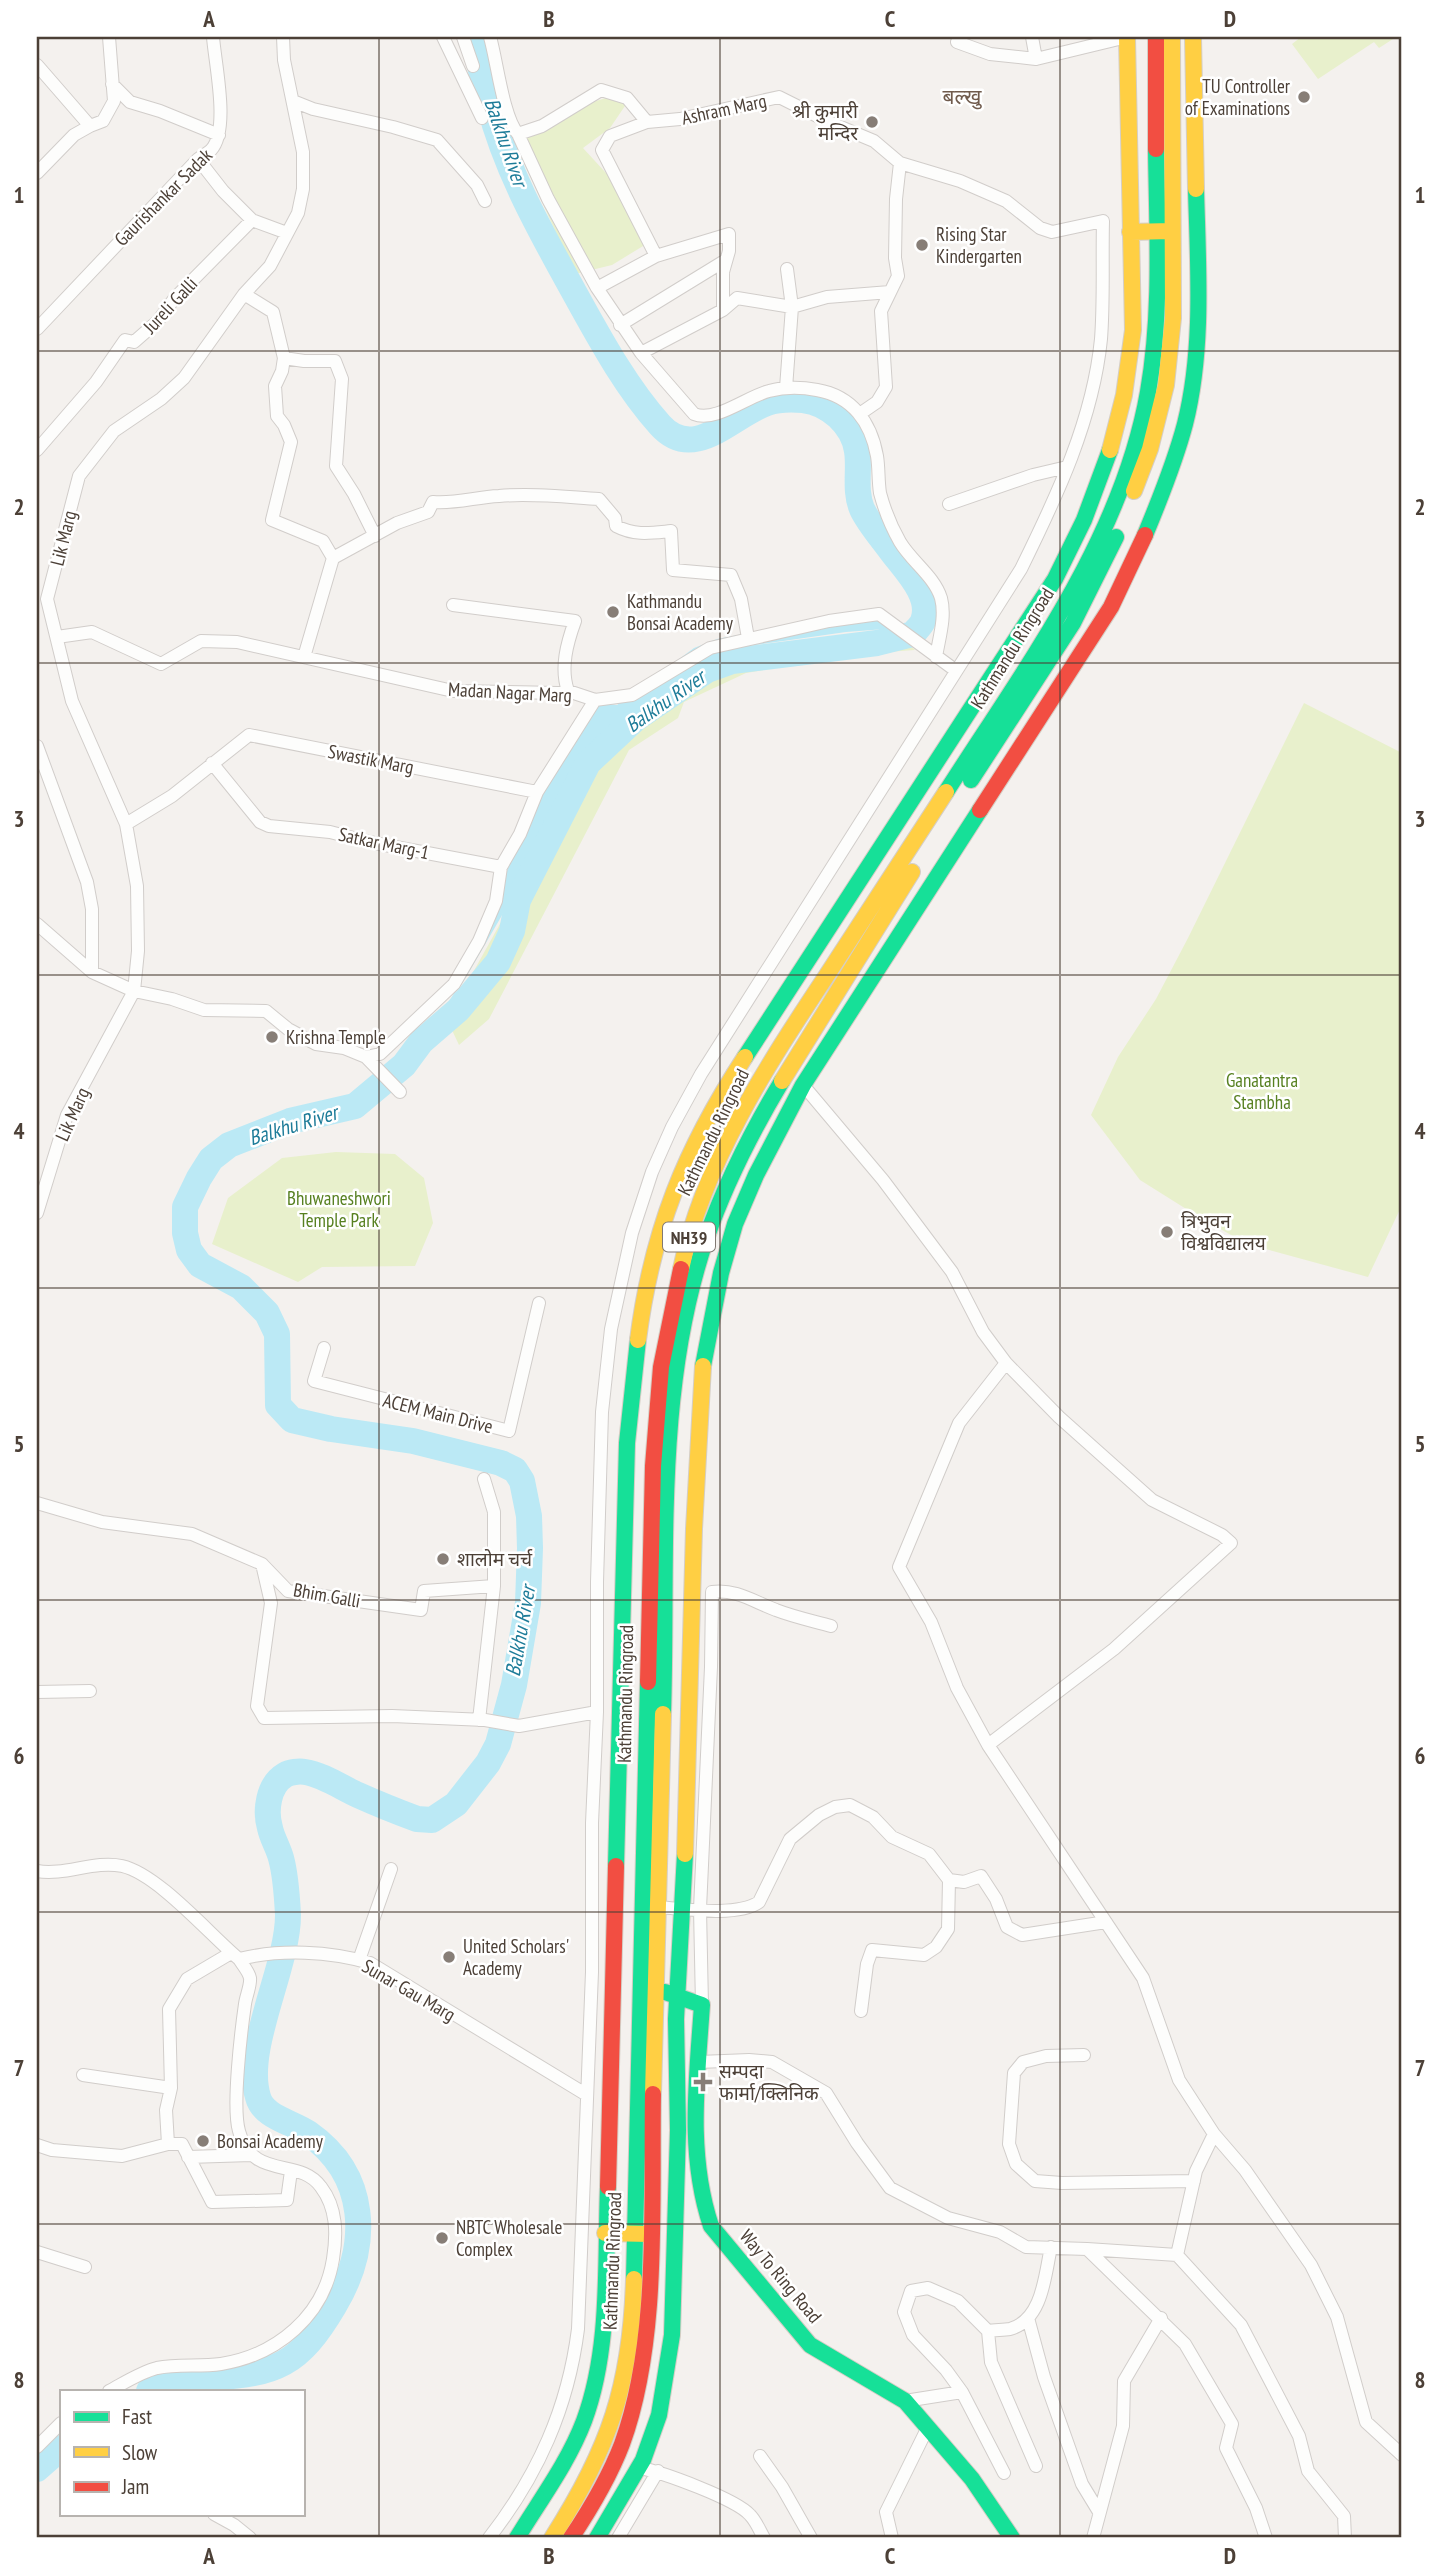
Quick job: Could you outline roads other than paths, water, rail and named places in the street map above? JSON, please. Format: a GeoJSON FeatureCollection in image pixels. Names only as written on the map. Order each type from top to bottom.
{"type":"FeatureCollection","features":[{"type":"Feature","properties":{"kind":"main road"},"geometry":{"type":"LineString","coordinates":[[517,2538],[571,2450],[584,2421],[598,2372],[603,2323],[626,1467],[632,1378],[646,1293],[666,1208],[684,1163],[713,1104],[1055,579],[1087,513],[1113,445],[1131,367],[1133,330],[1127,37]]}},
{"type":"Feature","properties":{"kind":"main road","name":"Kathmandu Ringroad"},"geometry":{"type":"LineString","coordinates":[[571,2538],[602,2490],[633,2416],[646,2329],[642,2234],[653,1466],[661,1367],[686,1246],[716,1166],[740,1115],[777,1050],[933,814],[1065,604],[1100,541],[1126,474],[1148,394],[1157,324],[1156,37]]}},
{"type":"Feature","properties":{"kind":"main road","name":"Kathmandu Ringroad"},"geometry":{"type":"LineString","coordinates":[[552,2538],[572,2509],[588,2478],[613,2418],[622,2390],[631,2334],[642,2234],[655,1988],[666,1528],[673,1400],[682,1334],[704,1243],[746,1140],[777,1086],[1073,623],[1102,568],[1150,449],[1166,385],[1173,318],[1172,37]]}},
{"type":"Feature","properties":{"kind":"main road"},"geometry":{"type":"LineString","coordinates":[[597,2538],[640,2468],[659,2415],[672,2335],[678,2130],[677,1997],[683,1909],[693,1543],[701,1379],[710,1320],[735,1224],[766,1153],[803,1085],[1111,607],[1137,557],[1163,490],[1185,423],[1195,356],[1198,291],[1193,37]]}},
{"type":"Feature","properties":{"kind":"main road"},"geometry":{"type":"LineString","coordinates":[[1130,232],[1173,231]]}},
{"type":"Feature","properties":{"kind":"main road"},"geometry":{"type":"LineString","coordinates":[[655,1988],[702,2006]]}},
{"type":"Feature","properties":{"kind":"main road","name":"Way To Ring Road"},"geometry":{"type":"LineString","coordinates":[[702,2006],[697,2179],[702,2205],[711,2226],[810,2345],[905,2401],[972,2479],[1012,2538]]}},
{"type":"Feature","properties":{"kind":"main road"},"geometry":{"type":"LineString","coordinates":[[605,2233],[642,2234]]}},
{"type":"Feature","properties":{"kind":"street"},"geometry":{"type":"LineString","coordinates":[[37,173],[74,135],[103,121],[110,110],[114,101],[109,37]]}},
{"type":"Feature","properties":{"kind":"street","name":"Gaurishankar Sadak"},"geometry":{"type":"LineString","coordinates":[[37,329],[198,159],[212,149],[219,135],[222,116],[213,37]]}},
{"type":"Feature","properties":{"kind":"street","name":"Lik Marg"},"geometry":{"type":"LineString","coordinates":[[37,1213],[67,1115],[114,1033],[134,991],[138,951],[137,886],[125,824],[72,701],[47,599],[79,476],[114,431],[161,399],[184,378],[244,295],[271,267],[298,213],[303,189],[303,152],[284,60],[283,37]]}},
{"type":"Feature","properties":{"kind":"street"},"geometry":{"type":"LineString","coordinates":[[443,37],[482,118]]}},
{"type":"Feature","properties":{"kind":"street"},"geometry":{"type":"LineString","coordinates":[[463,37],[473,66]]}},
{"type":"Feature","properties":{"kind":"street"},"geometry":{"type":"LineString","coordinates":[[490,37],[513,128],[548,199],[620,325],[694,414],[700,417],[713,415],[754,396],[786,387],[819,390],[846,401],[861,413],[872,436],[881,496],[900,542],[934,583],[941,600],[942,622],[931,654],[955,670]]}},
{"type":"Feature","properties":{"kind":"street"},"geometry":{"type":"LineString","coordinates":[[1032,37],[1036,59]]}},
{"type":"Feature","properties":{"kind":"street"},"geometry":{"type":"LineString","coordinates":[[957,42],[990,54],[1036,59],[1127,37]]}},
{"type":"Feature","properties":{"kind":"street"},"geometry":{"type":"LineString","coordinates":[[453,57],[468,51]]}},
{"type":"Feature","properties":{"kind":"street"},"geometry":{"type":"LineString","coordinates":[[37,65],[90,126]]}},
{"type":"Feature","properties":{"kind":"street"},"geometry":{"type":"LineString","coordinates":[[112,84],[130,102],[219,135]]}},
{"type":"Feature","properties":{"kind":"street"},"geometry":{"type":"LineString","coordinates":[[518,134],[542,126],[600,90],[627,98],[647,122]]}},
{"type":"Feature","properties":{"kind":"street","name":"Ashram Marg"},"geometry":{"type":"LineString","coordinates":[[656,256],[602,150],[610,136],[647,122],[680,119],[779,97],[874,141],[900,163],[960,181],[1006,201],[1040,228],[1052,232],[1103,221],[1101,339],[1085,421],[1067,467]]}},
{"type":"Feature","properties":{"kind":"street"},"geometry":{"type":"LineString","coordinates":[[293,101],[437,140],[477,185],[485,201]]}},
{"type":"Feature","properties":{"kind":"street"},"geometry":{"type":"LineString","coordinates":[[198,159],[223,191],[251,220],[287,233]]}},
{"type":"Feature","properties":{"kind":"street"},"geometry":{"type":"LineString","coordinates":[[861,413],[877,401],[886,387],[881,311],[898,276],[895,258],[896,199],[900,163]]}},
{"type":"Feature","properties":{"kind":"street","name":"Jureli Galli"},"geometry":{"type":"LineString","coordinates":[[37,450],[96,382],[125,340],[134,342],[158,321],[174,299],[251,220]]}},
{"type":"Feature","properties":{"kind":"street"},"geometry":{"type":"LineString","coordinates":[[597,288],[656,256],[729,234],[723,272],[723,310]]}},
{"type":"Feature","properties":{"kind":"street"},"geometry":{"type":"LineString","coordinates":[[620,325],[726,260]]}},
{"type":"Feature","properties":{"kind":"street"},"geometry":{"type":"LineString","coordinates":[[786,387],[792,306],[787,269]]}},
{"type":"Feature","properties":{"kind":"street"},"geometry":{"type":"LineString","coordinates":[[641,353],[723,310],[737,298],[792,306],[827,297],[890,292]]}},
{"type":"Feature","properties":{"kind":"street"},"geometry":{"type":"LineString","coordinates":[[244,295],[273,312],[284,358],[275,386],[277,416],[291,442],[272,520],[323,541],[333,558]]}},
{"type":"Feature","properties":{"kind":"street"},"geometry":{"type":"LineString","coordinates":[[284,358],[335,361],[342,379],[335,466],[354,494],[375,536]]}},
{"type":"Feature","properties":{"kind":"street"},"geometry":{"type":"LineString","coordinates":[[949,504],[1033,475],[1067,467]]}},
{"type":"Feature","properties":{"kind":"street"},"geometry":{"type":"LineString","coordinates":[[489,2538],[519,2494],[558,2418],[568,2386],[579,2309],[592,1972],[592,1823],[597,1712],[602,1412],[611,1329],[632,1233],[652,1172],[672,1127],[701,1074],[1021,569],[1067,467]]}},
{"type":"Feature","properties":{"kind":"street"},"geometry":{"type":"LineString","coordinates":[[304,657],[333,558],[397,523],[428,512],[433,502],[449,504],[496,496],[599,499],[615,518],[616,526],[622,529],[636,534],[671,531],[673,570],[731,575],[741,599],[747,634]]}},
{"type":"Feature","properties":{"kind":"street"},"geometry":{"type":"LineString","coordinates":[[453,605],[575,621],[568,640],[564,667],[568,691]]}},
{"type":"Feature","properties":{"kind":"street","name":"Madan Nagar Marg"},"geometry":{"type":"LineString","coordinates":[[57,637],[92,632],[161,664],[201,641],[237,642],[453,691],[568,691],[595,700],[629,695],[702,651],[747,634],[849,617],[879,614],[931,654]]}},
{"type":"Feature","properties":{"kind":"street"},"geometry":{"type":"LineString","coordinates":[[366,1057],[380,1054],[454,984],[479,941],[496,901],[501,867],[520,834],[537,792],[595,700]]}},
{"type":"Feature","properties":{"kind":"street","name":"Swastik Marg"},"geometry":{"type":"LineString","coordinates":[[125,824],[172,796],[249,735],[537,792]]}},
{"type":"Feature","properties":{"kind":"street"},"geometry":{"type":"LineString","coordinates":[[37,746],[87,881],[92,909],[92,972]]}},
{"type":"Feature","properties":{"kind":"street","name":"Satkar Marg-1"},"geometry":{"type":"LineString","coordinates":[[212,763],[260,822],[268,826],[330,832],[501,867]]}},
{"type":"Feature","properties":{"kind":"street"},"geometry":{"type":"LineString","coordinates":[[37,924],[92,972],[134,991],[172,999],[204,1010],[267,1011],[288,1029],[316,1044],[344,1048],[366,1057],[400,1093]]}},
{"type":"Feature","properties":{"kind":"street"},"geometry":{"type":"LineString","coordinates":[[803,1085],[883,1180],[952,1272],[983,1332],[1006,1363],[1059,1417],[1152,1500],[1223,1535],[1231,1544],[1114,1649],[988,1745]]}},
{"type":"Feature","properties":{"kind":"street","name":"ACEM Main Drive"},"geometry":{"type":"LineString","coordinates":[[324,1348],[314,1381],[332,1382],[509,1431],[539,1303]]}},
{"type":"Feature","properties":{"kind":"street"},"geometry":{"type":"LineString","coordinates":[[1006,1363],[958,1423],[899,1567],[931,1622],[957,1688],[988,1745],[1143,1978],[1179,2080],[1214,2134],[1245,2169],[1311,2265],[1337,2317],[1366,2422],[1402,2455]]}},
{"type":"Feature","properties":{"kind":"street"},"geometry":{"type":"LineString","coordinates":[[600,1468],[626,1467]]}},
{"type":"Feature","properties":{"kind":"street"},"geometry":{"type":"LineString","coordinates":[[482,1720],[494,1586],[494,1512],[484,1479]]}},
{"type":"Feature","properties":{"kind":"street","name":"Bhim Galli"},"geometry":{"type":"LineString","coordinates":[[37,1503],[102,1522],[192,1534],[262,1563],[288,1591],[421,1610],[424,1591],[494,1586]]}},
{"type":"Feature","properties":{"kind":"street"},"geometry":{"type":"LineString","coordinates":[[262,1563],[271,1603],[257,1706],[264,1718],[392,1716],[482,1720],[519,1726],[597,1712]]}},
{"type":"Feature","properties":{"kind":"street"},"geometry":{"type":"LineString","coordinates":[[702,2006],[700,1909],[712,1592],[726,1590],[775,1610],[831,1626]]}},
{"type":"Feature","properties":{"kind":"street"},"geometry":{"type":"LineString","coordinates":[[37,1692],[90,1691]]}},
{"type":"Feature","properties":{"kind":"street"},"geometry":{"type":"LineString","coordinates":[[658,1908],[750,1908],[759,1902],[790,1839],[819,1815],[835,1807],[850,1805],[873,1817],[892,1837],[929,1854],[949,1880],[948,1929],[936,1948],[924,1955],[872,1951],[867,1964],[861,2011]]}},
{"type":"Feature","properties":{"kind":"street"},"geometry":{"type":"LineString","coordinates":[[37,1871],[52,1874],[95,1866],[123,1866],[158,1884],[239,1956],[250,1978],[245,2001],[236,2119],[239,2133],[251,2155],[261,2162],[311,2176],[321,2187],[331,2206],[335,2223],[334,2251],[328,2284],[295,2331],[285,2340],[252,2356],[219,2364],[155,2369],[111,2390]]}},
{"type":"Feature","properties":{"kind":"street"},"geometry":{"type":"LineString","coordinates":[[359,1960],[391,1869]]}},
{"type":"Feature","properties":{"kind":"street"},"geometry":{"type":"LineString","coordinates":[[949,1880],[964,1882],[981,1876],[996,1899],[1007,1927],[1022,1935],[1106,1922]]}},
{"type":"Feature","properties":{"kind":"street"},"geometry":{"type":"LineString","coordinates":[[168,2144],[166,2110],[171,2088],[170,2009],[187,1979],[239,1956]]}},
{"type":"Feature","properties":{"kind":"street","name":"Sunar Gau Marg"},"geometry":{"type":"LineString","coordinates":[[239,1956],[344,1956],[370,1964],[587,2095]]}},
{"type":"Feature","properties":{"kind":"street"},"geometry":{"type":"LineString","coordinates":[[1084,2055],[1046,2056],[1023,2062],[1014,2073],[1009,2144],[1016,2164],[1035,2181],[1194,2181]]}},
{"type":"Feature","properties":{"kind":"street"},"geometry":{"type":"LineString","coordinates":[[699,2062],[772,2062],[826,2093],[857,2143],[890,2188],[948,2218],[1000,2232],[1026,2247],[1177,2255],[1241,2325],[1299,2436],[1308,2471],[1345,2516],[1345,2538]]}},
{"type":"Feature","properties":{"kind":"street"},"geometry":{"type":"LineString","coordinates":[[83,2075],[171,2088]]}},
{"type":"Feature","properties":{"kind":"street"},"geometry":{"type":"LineString","coordinates":[[1177,2255],[1196,2171],[1214,2134]]}},
{"type":"Feature","properties":{"kind":"street"},"geometry":{"type":"LineString","coordinates":[[37,2145],[52,2150],[122,2156],[168,2144],[182,2144],[212,2202],[287,2200],[291,2171]]}},
{"type":"Feature","properties":{"kind":"street"},"geometry":{"type":"LineString","coordinates":[[586,2154],[607,2156]]}},
{"type":"Feature","properties":{"kind":"street"},"geometry":{"type":"LineString","coordinates":[[188,2157],[251,2155]]}},
{"type":"Feature","properties":{"kind":"street"},"geometry":{"type":"LineString","coordinates":[[988,2331],[1012,2328],[1028,2318],[1040,2297],[1051,2247]]}},
{"type":"Feature","properties":{"kind":"street"},"geometry":{"type":"LineString","coordinates":[[1087,2249],[1185,2344],[1232,2424],[1226,2448],[1256,2508],[1266,2538]]}},
{"type":"Feature","properties":{"kind":"street"},"geometry":{"type":"LineString","coordinates":[[37,2252],[85,2267]]}},
{"type":"Feature","properties":{"kind":"street"},"geometry":{"type":"LineString","coordinates":[[1004,2473],[962,2392],[946,2370],[913,2335],[904,2312],[911,2291],[928,2288],[958,2301],[988,2331],[991,2362],[1036,2466]]}},
{"type":"Feature","properties":{"kind":"street"},"geometry":{"type":"LineString","coordinates":[[1028,2318],[1044,2377],[1082,2484],[1099,2512]]}},
{"type":"Feature","properties":{"kind":"street"},"geometry":{"type":"LineString","coordinates":[[1093,2538],[1123,2426],[1124,2381],[1161,2318]]}},
{"type":"Feature","properties":{"kind":"street"},"geometry":{"type":"LineString","coordinates":[[905,2401],[962,2392]]}},
{"type":"Feature","properties":{"kind":"street"},"geometry":{"type":"LineString","coordinates":[[37,2447],[60,2424]]}},
{"type":"Feature","properties":{"kind":"street"},"geometry":{"type":"LineString","coordinates":[[892,2538],[886,2512],[928,2427]]}},
{"type":"Feature","properties":{"kind":"street"},"geometry":{"type":"LineString","coordinates":[[760,2456],[782,2487],[811,2538]]}},
{"type":"Feature","properties":{"kind":"street"},"geometry":{"type":"LineString","coordinates":[[640,2468],[658,2471],[718,2496],[749,2513],[764,2538]]}},
{"type":"Feature","properties":{"kind":"street"},"geometry":{"type":"LineString","coordinates":[[618,2538],[658,2471]]}},
{"type":"Feature","properties":{"kind":"street"},"geometry":{"type":"LineString","coordinates":[[218,2516],[250,2538]]}},
{"type":"Feature","properties":{"kind":"water","name":"Balkhu River"},"geometry":{"type":"Polygon","coordinates":[[[864,611],[898,628],[846,632],[712,653],[635,704],[590,751],[501,917],[448,1004],[475,955],[515,850],[548,781],[589,716],[601,703],[617,705],[694,648],[717,639],[864,611]]]}},
{"type":"Feature","properties":{"kind":"waterway","name":"Balkhu River"},"geometry":{"type":"LineString","coordinates":[[151,2390],[178,2381],[253,2373],[284,2363],[297,2354],[321,2326],[346,2283],[354,2259],[358,2236],[357,2212],[343,2169],[328,2150],[308,2133],[266,2110],[258,2097],[256,2055],[281,1959],[288,1915],[283,1865],[269,1821],[271,1792],[285,1775],[303,1772],[319,1776],[417,1819],[432,1820],[456,1804],[488,1763],[498,1744],[514,1685],[528,1603],[530,1548],[529,1516],[522,1481],[515,1470],[501,1463],[413,1441],[331,1429],[292,1420],[278,1405],[277,1334],[267,1313],[241,1287],[200,1265],[189,1250],[185,1233],[185,1207],[211,1159],[229,1145],[290,1121],[355,1106],[404,1065],[421,1042],[458,1010],[498,962],[512,931],[518,900],[588,763],[635,719],[707,670],[732,661],[877,643],[913,634],[922,623],[925,611],[924,601],[915,582],[862,509],[858,495],[855,441],[845,424],[830,411],[803,400],[776,401],[753,409],[713,433],[686,439],[673,435],[647,410],[603,344],[526,201],[496,129],[473,37]]}},
{"type":"Feature","properties":{"kind":"waterway","name":"Balkhu River"},"geometry":{"type":"LineString","coordinates":[[37,2469],[60,2449]]}},
{"type":"Feature","properties":{"kind":"place","name":"TU Controller of Examinations"},"geometry":{"type":"Point","coordinates":[1304,97]}},
{"type":"Feature","properties":{"kind":"place","name":"श्री कुमारी मन्दिर"},"geometry":{"type":"Point","coordinates":[872,122]}},
{"type":"Feature","properties":{"kind":"place","name":"Rising Star Kindergarten"},"geometry":{"type":"Point","coordinates":[922,245]}},
{"type":"Feature","properties":{"kind":"place","name":"Kathmandu Bonsai Academy"},"geometry":{"type":"Point","coordinates":[613,612]}},
{"type":"Feature","properties":{"kind":"place","name":"Krishna Temple"},"geometry":{"type":"Point","coordinates":[272,1037]}},
{"type":"Feature","properties":{"kind":"place","name":"त्रिभुवन विश्वविद्यालय"},"geometry":{"type":"Point","coordinates":[1167,1232]}},
{"type":"Feature","properties":{"kind":"place","name":"शालोम चर्च"},"geometry":{"type":"Point","coordinates":[443,1559]}},
{"type":"Feature","properties":{"kind":"place","name":"United Scholars' Academy"},"geometry":{"type":"Point","coordinates":[449,1957]}},
{"type":"Feature","properties":{"kind":"place","name":"सम्पदा फार्मा/क्लिनिक"},"geometry":{"type":"Point","coordinates":[703,2082]}},
{"type":"Feature","properties":{"kind":"place","name":"Bonsai Academy"},"geometry":{"type":"Point","coordinates":[203,2141]}},
{"type":"Feature","properties":{"kind":"place","name":"NBTC Wholesale Complex"},"geometry":{"type":"Point","coordinates":[442,2238]}},
{"type":"Feature","properties":{"kind":"district","name":"बल्खु"},"geometry":{"type":"Point","coordinates":[962,96]}},
{"type":"Feature","properties":{"kind":"park label","name":"Ganatantra Stambha"},"geometry":{"type":"Point","coordinates":[1262,1091]}},
{"type":"Feature","properties":{"kind":"park label","name":"Bhuwaneshwori Temple Park"},"geometry":{"type":"Point","coordinates":[339,1209]}}]}
